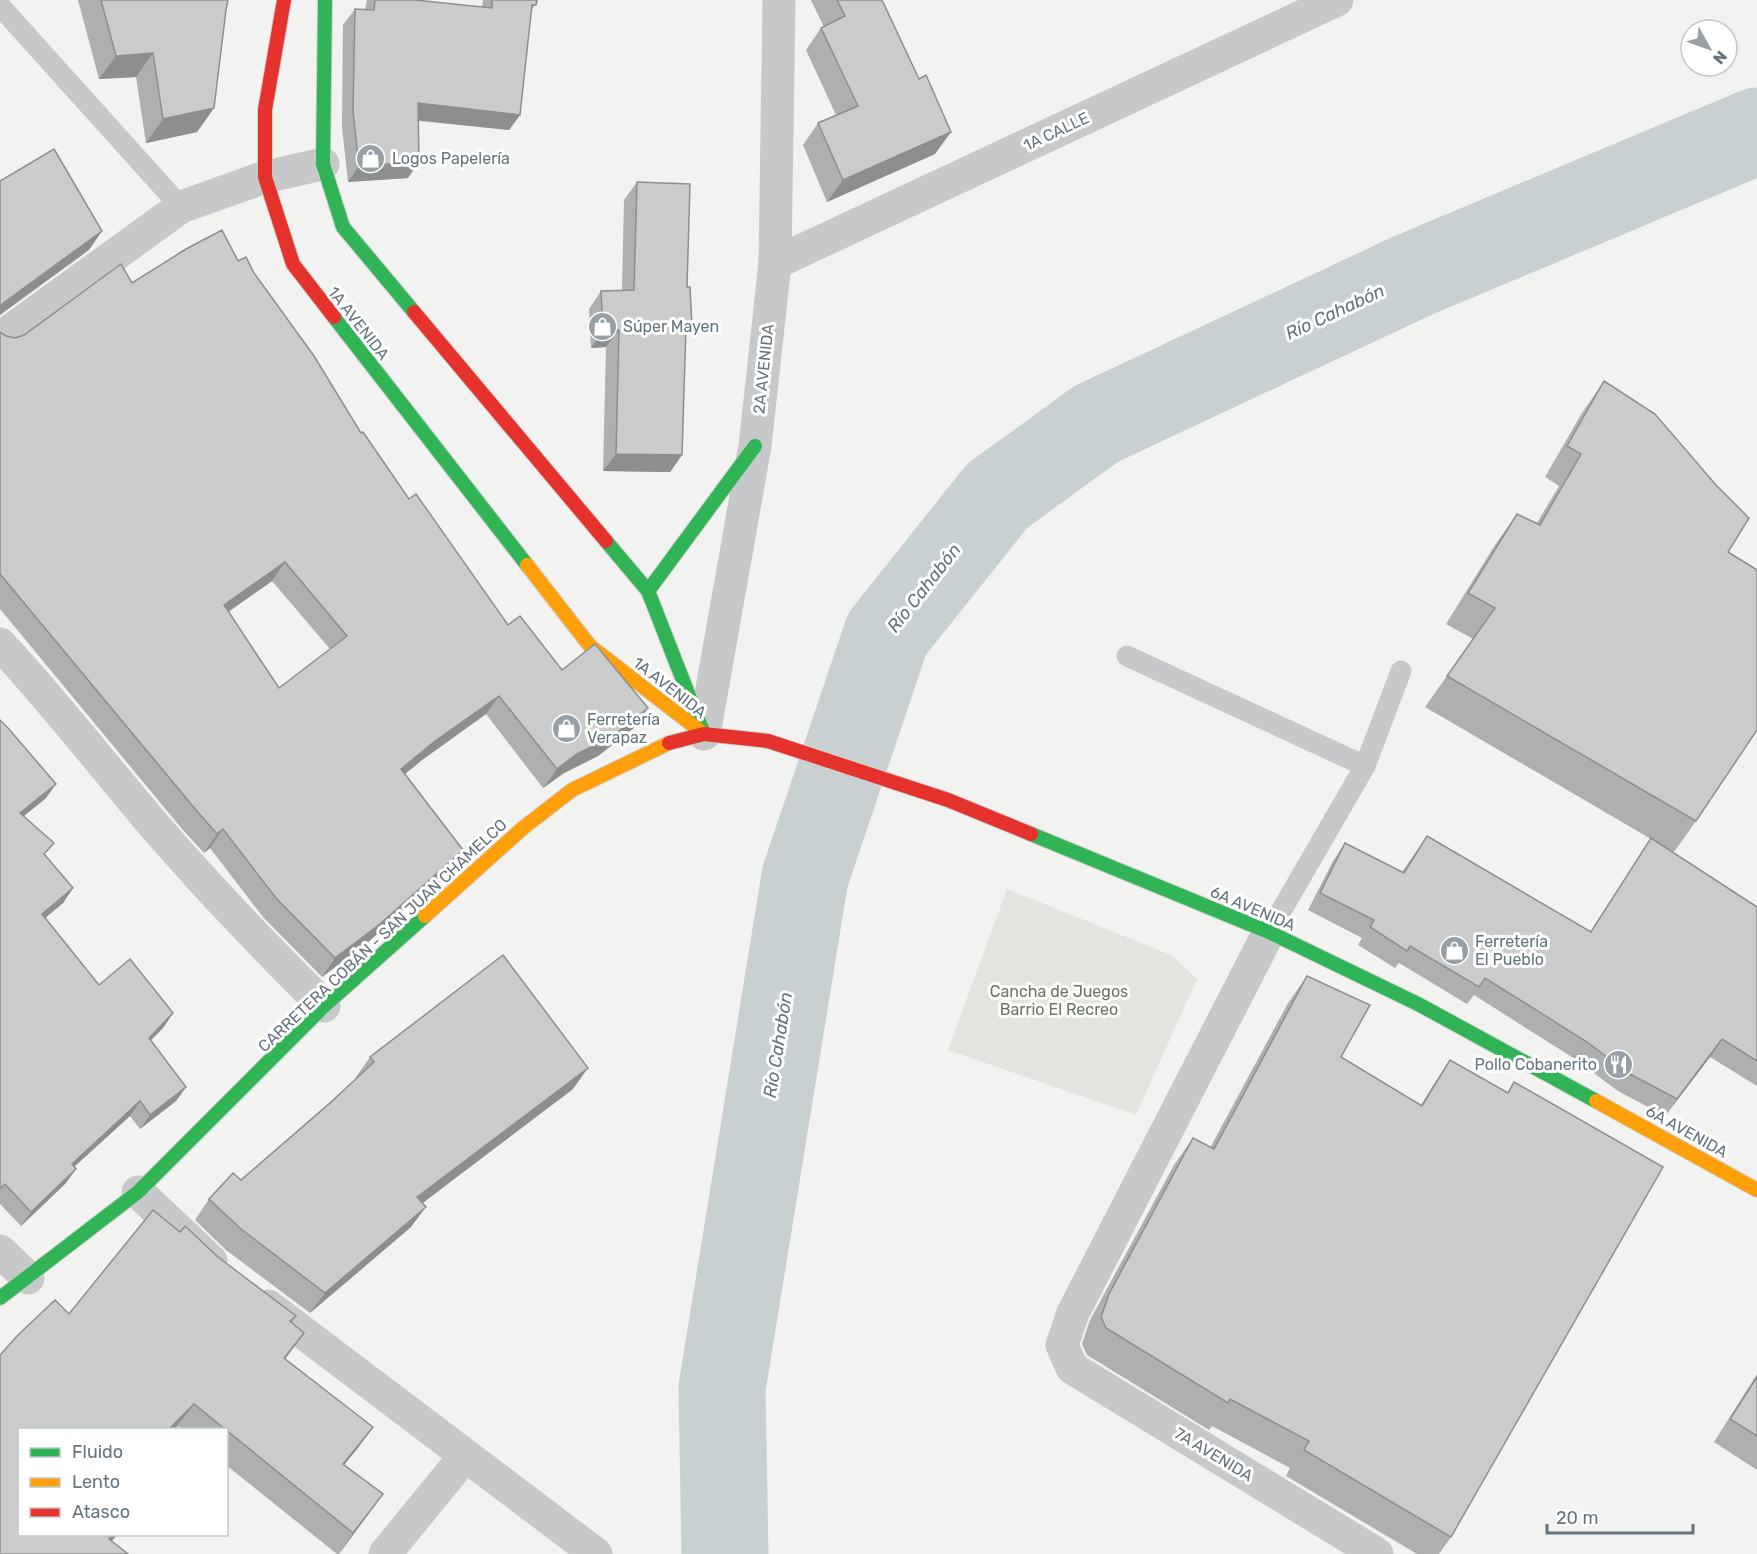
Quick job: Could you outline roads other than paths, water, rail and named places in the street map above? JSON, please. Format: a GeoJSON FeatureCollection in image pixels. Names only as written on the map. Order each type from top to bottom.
{"type":"FeatureCollection","features":[{"type":"Feature","properties":{"kind":"main road","name":"1A AVENIDA"},"geometry":{"type":"LineString","coordinates":[[284,0],[265,110],[264,177],[293,264],[590,646],[704,734]]}},
{"type":"Feature","properties":{"kind":"main road","name":"1A AVENIDA"},"geometry":{"type":"LineString","coordinates":[[325,0],[323,164],[343,227],[648,591],[704,734]]}},
{"type":"Feature","properties":{"kind":"main road"},"geometry":{"type":"LineString","coordinates":[[648,591],[754,446]]}},
{"type":"Feature","properties":{"kind":"main road","name":"6A AVENIDA"},"geometry":{"type":"LineString","coordinates":[[704,734],[768,741],[948,800],[1269,932],[1418,1004],[1704,1158],[1757,1190]]}},
{"type":"Feature","properties":{"kind":"main road","name":"CARRETERA COBÁN - SAN JUAN CHAMELCO"},"geometry":{"type":"LineString","coordinates":[[0,1298],[138,1192],[324,1006],[523,828],[572,790],[665,744],[704,734]]}},
{"type":"Feature","properties":{"kind":"street","name":"2A AVENIDA"},"geometry":{"type":"LineString","coordinates":[[704,734],[754,446],[775,263],[779,0]]}},
{"type":"Feature","properties":{"kind":"street","name":"1A CALLE"},"geometry":{"type":"LineString","coordinates":[[775,263],[1337,0]]}},
{"type":"Feature","properties":{"kind":"street"},"geometry":{"type":"LineString","coordinates":[[0,338],[181,207],[264,177],[323,164]]}},
{"type":"Feature","properties":{"kind":"street"},"geometry":{"type":"LineString","coordinates":[[0,644],[44,691],[155,827],[248,930],[324,1006]]}},
{"type":"Feature","properties":{"kind":"street","name":"7A AVENIDA"},"geometry":{"type":"LineString","coordinates":[[1269,932],[1073,1313],[1062,1345],[1072,1368],[1377,1554]]}},
{"type":"Feature","properties":{"kind":"street"},"geometry":{"type":"LineString","coordinates":[[138,1192],[239,1284],[596,1554]]}},
{"type":"Feature","properties":{"kind":"street"},"geometry":{"type":"LineString","coordinates":[[0,1251],[28,1278]]}},
{"type":"Feature","properties":{"kind":"street"},"geometry":{"type":"LineString","coordinates":[[385,1554],[465,1456]]}},
{"type":"Feature","properties":{"kind":"lane"},"geometry":{"type":"LineString","coordinates":[[0,6],[181,207]]}},
{"type":"Feature","properties":{"kind":"lane"},"geometry":{"type":"LineString","coordinates":[[1127,656],[1365,766]]}},
{"type":"Feature","properties":{"kind":"lane"},"geometry":{"type":"LineString","coordinates":[[1269,932],[1365,766],[1401,671]]}},
{"type":"Feature","properties":{"kind":"waterway","name":"Río Cahabón"},"geometry":{"type":"LineString","coordinates":[[725,1554],[722,1388],[805,877],[887,634],[997,496],[1096,424],[1414,275],[1757,131]]}},
{"type":"Feature","properties":{"kind":"place","name":"Logos Papelería"},"geometry":{"type":"Point","coordinates":[371,158]}},
{"type":"Feature","properties":{"kind":"place","name":"Súper Mayen"},"geometry":{"type":"Point","coordinates":[602,326]}},
{"type":"Feature","properties":{"kind":"place","name":"Ferretería Verapaz"},"geometry":{"type":"Point","coordinates":[566,728]}},
{"type":"Feature","properties":{"kind":"place","name":"Ferretería El Pueblo"},"geometry":{"type":"Point","coordinates":[1454,950]}},
{"type":"Feature","properties":{"kind":"place","name":"Pollo Cobanerito"},"geometry":{"type":"Point","coordinates":[1618,1064]}},
{"type":"Feature","properties":{"kind":"park label","name":"Cancha de Juegos Barrio El Recreo"},"geometry":{"type":"Point","coordinates":[1059,1000]}}]}
